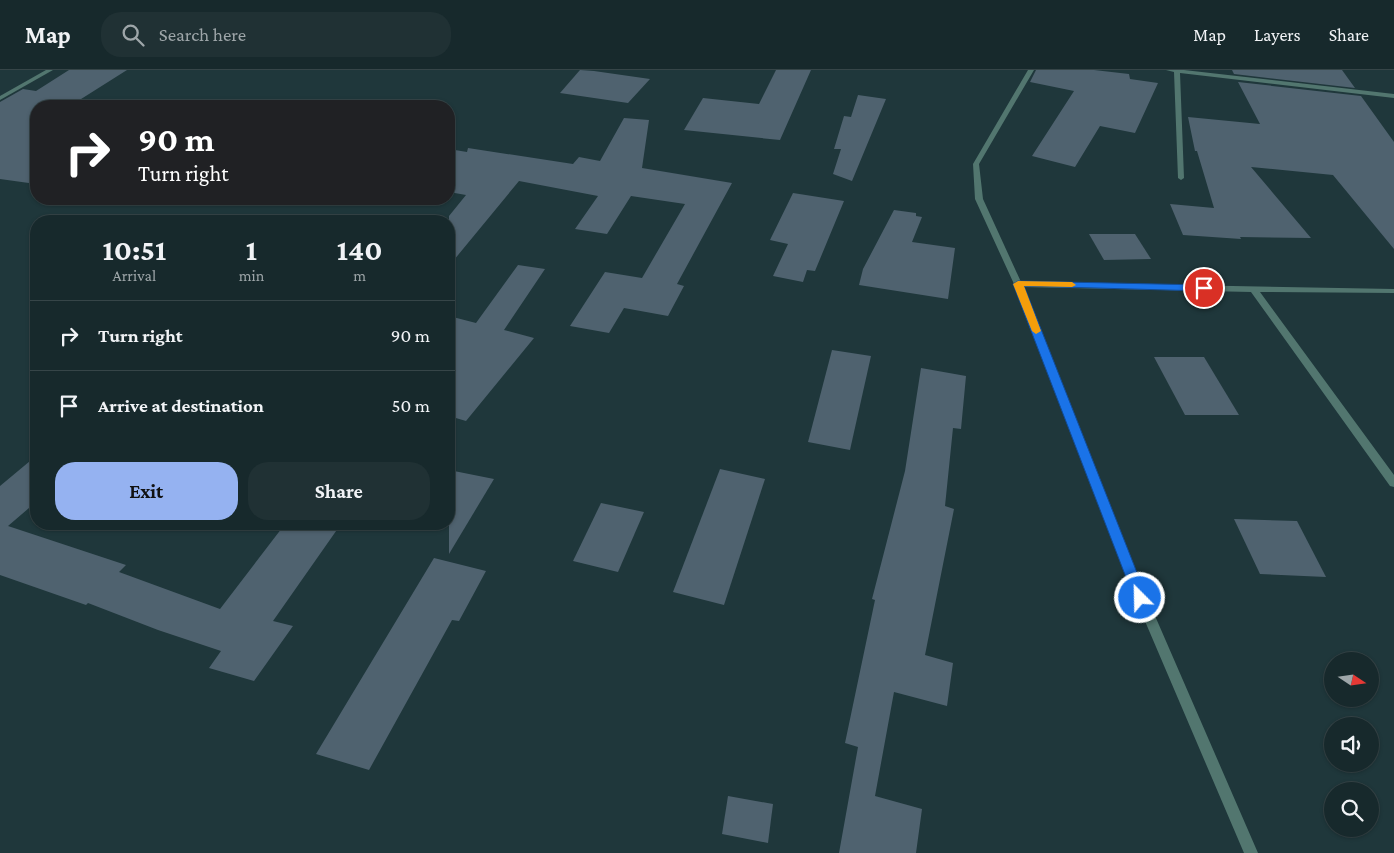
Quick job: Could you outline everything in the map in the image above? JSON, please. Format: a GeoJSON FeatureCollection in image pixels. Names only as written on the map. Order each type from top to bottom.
{"type":"FeatureCollection","features":[{"type":"Feature","properties":{"kind":"street"},"geometry":{"type":"LineString","coordinates":[[0,98],[50,70]]}},
{"type":"Feature","properties":{"kind":"street"},"geometry":{"type":"LineString","coordinates":[[1031,70],[976,164],[979,199],[1018,284],[1133,580],[1251,853]]}},
{"type":"Feature","properties":{"kind":"street"},"geometry":{"type":"LineString","coordinates":[[1169,70],[1391,95],[1394,100]]}},
{"type":"Feature","properties":{"kind":"street"},"geometry":{"type":"LineString","coordinates":[[1177,71],[1181,178]]}},
{"type":"Feature","properties":{"kind":"street"},"geometry":{"type":"LineString","coordinates":[[1018,284],[1186,287],[1256,291],[1394,291]]}},
{"type":"Feature","properties":{"kind":"street"},"geometry":{"type":"LineString","coordinates":[[1256,291],[1394,483]]}},
{"type":"Feature","properties":{"kind":"building"},"geometry":{"type":"Polygon","coordinates":[[[69,70],[127,70],[80,100],[30,100],[30,183],[0,179],[0,102],[23,89],[36,91],[69,70]]]}},
{"type":"Feature","properties":{"kind":"building"},"geometry":{"type":"Polygon","coordinates":[[[580,70],[650,79],[628,103],[560,93],[580,70]]]}},
{"type":"Feature","properties":{"kind":"building"},"geometry":{"type":"Polygon","coordinates":[[[776,70],[811,70],[780,140],[684,130],[703,98],[759,104],[776,70]]]}},
{"type":"Feature","properties":{"kind":"building"},"geometry":{"type":"Polygon","coordinates":[[[1036,70],[1094,70],[1129,74],[1130,79],[1158,83],[1135,133],[1100,126],[1075,167],[1032,156],[1074,91],[1030,82],[1036,70]]]}},
{"type":"Feature","properties":{"kind":"building"},"geometry":{"type":"Polygon","coordinates":[[[1232,70],[1342,70],[1355,88],[1234,74],[1232,70]]]}},
{"type":"Feature","properties":{"kind":"building"},"geometry":{"type":"Polygon","coordinates":[[[1238,82],[1361,96],[1394,142],[1394,249],[1333,175],[1251,167],[1311,238],[1240,237],[1241,239],[1183,235],[1170,204],[1214,208],[1197,151],[1195,151],[1188,117],[1260,124],[1238,82]]]}},
{"type":"Feature","properties":{"kind":"building"},"geometry":{"type":"Polygon","coordinates":[[[858,95],[886,99],[852,181],[833,174],[841,149],[834,149],[844,116],[851,117],[858,95]]]}},
{"type":"Feature","properties":{"kind":"building"},"geometry":{"type":"Polygon","coordinates":[[[624,118],[649,120],[642,168],[732,183],[677,284],[684,286],[668,316],[624,308],[609,333],[570,326],[605,272],[642,278],[685,204],[631,196],[607,234],[575,229],[598,196],[519,181],[455,259],[455,215],[450,215],[466,195],[455,193],[455,150],[467,152],[468,148],[573,164],[579,157],[600,161],[624,118]]]}},
{"type":"Feature","properties":{"kind":"building"},"geometry":{"type":"Polygon","coordinates":[[[793,193],[844,201],[815,271],[807,270],[803,282],[773,276],[788,244],[770,240],[793,193]]]}},
{"type":"Feature","properties":{"kind":"building"},"geometry":{"type":"Polygon","coordinates":[[[894,210],[916,213],[916,216],[922,217],[912,242],[955,248],[948,299],[859,285],[863,269],[894,210]]]}},
{"type":"Feature","properties":{"kind":"building"},"geometry":{"type":"Polygon","coordinates":[[[1089,234],[1135,234],[1151,259],[1104,260],[1089,234]]]}},
{"type":"Feature","properties":{"kind":"building"},"geometry":{"type":"Polygon","coordinates":[[[518,265],[545,269],[504,330],[534,338],[466,421],[455,418],[455,318],[476,323],[518,265]]]}},
{"type":"Feature","properties":{"kind":"building"},"geometry":{"type":"Polygon","coordinates":[[[832,350],[871,356],[850,450],[808,442],[832,350]]]}},
{"type":"Feature","properties":{"kind":"building"},"geometry":{"type":"Polygon","coordinates":[[[1154,357],[1204,357],[1239,415],[1185,415],[1154,357]]]}},
{"type":"Feature","properties":{"kind":"building"},"geometry":{"type":"Polygon","coordinates":[[[921,368],[966,376],[961,429],[953,428],[945,506],[954,509],[925,655],[953,663],[947,706],[894,692],[875,796],[922,809],[916,853],[839,853],[858,747],[845,743],[875,600],[872,599],[905,471],[921,368]]]}},
{"type":"Feature","properties":{"kind":"building"},"geometry":{"type":"Polygon","coordinates":[[[30,461],[30,507],[8,526],[126,565],[119,572],[220,609],[280,530],[337,530],[273,621],[293,626],[254,681],[209,668],[221,651],[158,630],[88,603],[86,605],[0,575],[0,486],[30,461]]]}},
{"type":"Feature","properties":{"kind":"building"},"geometry":{"type":"Polygon","coordinates":[[[720,469],[765,479],[724,605],[673,592],[720,469]]]}},
{"type":"Feature","properties":{"kind":"building"},"geometry":{"type":"Polygon","coordinates":[[[455,471],[494,479],[449,554],[449,530],[455,530],[455,471]]]}},
{"type":"Feature","properties":{"kind":"building"},"geometry":{"type":"Polygon","coordinates":[[[601,503],[644,512],[618,572],[573,561],[601,503]]]}},
{"type":"Feature","properties":{"kind":"building"},"geometry":{"type":"Polygon","coordinates":[[[1234,519],[1297,521],[1326,577],[1260,574],[1234,519]]]}},
{"type":"Feature","properties":{"kind":"building"},"geometry":{"type":"Polygon","coordinates":[[[434,558],[486,571],[459,621],[452,620],[369,770],[316,754],[434,558]]]}},
{"type":"Feature","properties":{"kind":"building"},"geometry":{"type":"Polygon","coordinates":[[[728,796],[773,804],[768,843],[722,834],[728,796]]]}},
{"type":"Feature","properties":{"kind":"slow traffic"},"geometry":{"type":"LineString","coordinates":[[1036,331],[1018,284],[1072,285]]}},
{"type":"Feature","properties":{"kind":"route"},"geometry":{"type":"LineString","coordinates":[[1140,598],[1018,284],[1204,288]]}}]}
